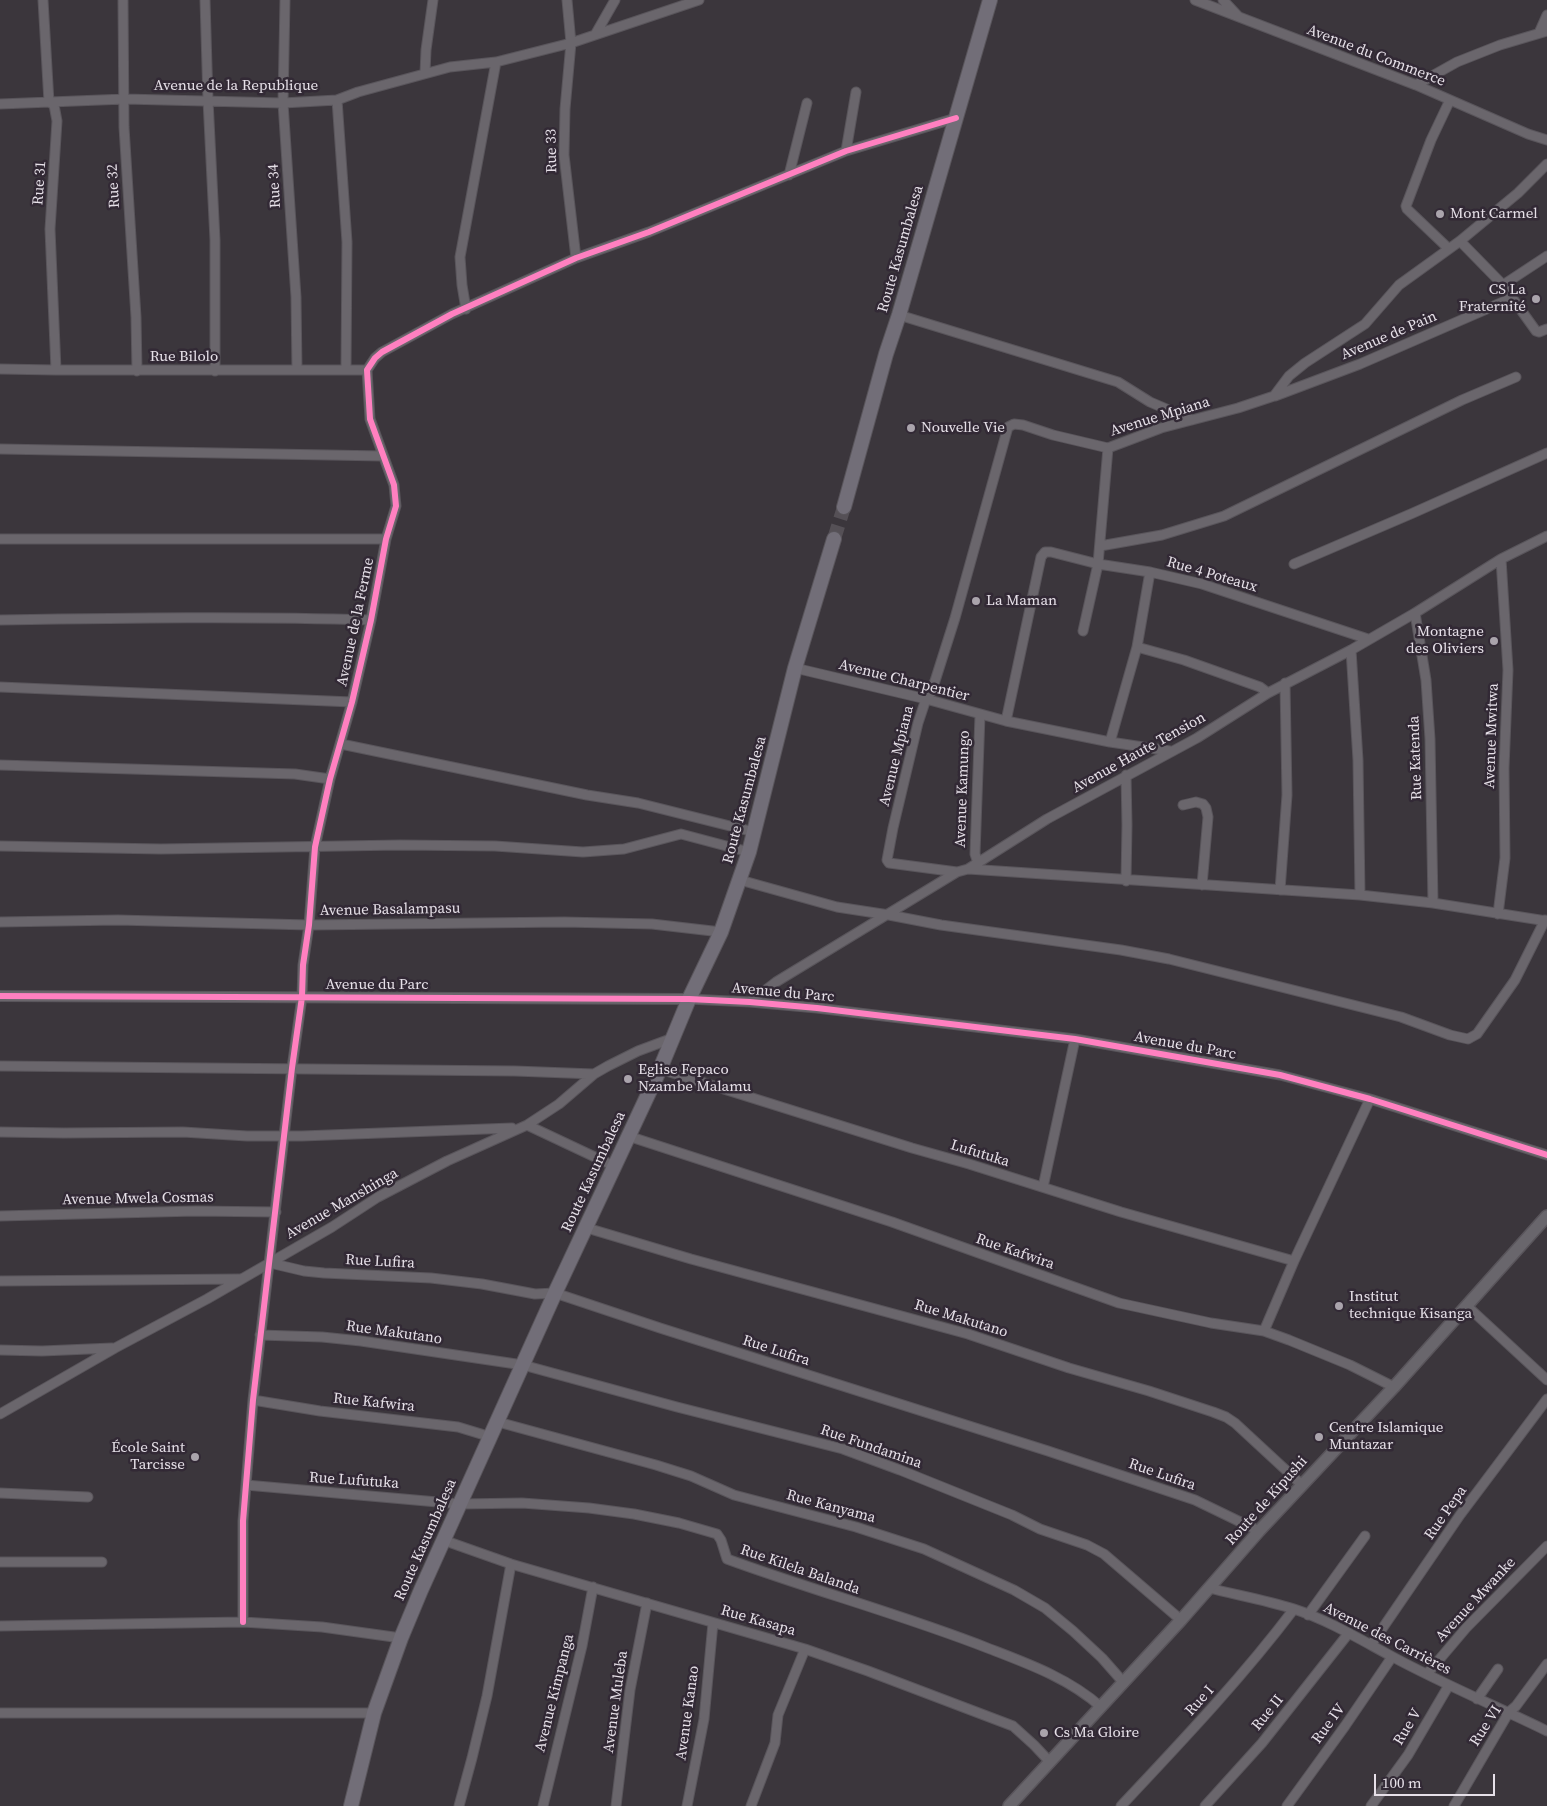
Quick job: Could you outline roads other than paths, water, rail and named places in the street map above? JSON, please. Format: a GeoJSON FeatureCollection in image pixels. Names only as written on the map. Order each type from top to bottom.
{"type":"FeatureCollection","features":[{"type":"Feature","properties":{"kind":"highway","name":"Route Kasumbalesa"},"geometry":{"type":"LineString","coordinates":[[844,507],[886,354],[990,0]]}},
{"type":"Feature","properties":{"kind":"highway","name":"Route Kasumbalesa"},"geometry":{"type":"LineString","coordinates":[[350,1806],[374,1713],[401,1638],[443,1540],[721,932],[749,852],[795,668],[834,539]]}},
{"type":"Feature","properties":{"kind":"main road","name":"Route de Kipushi"},"geometry":{"type":"LineString","coordinates":[[1014,1804],[1259,1531],[1545,1223]]}},
{"type":"Feature","properties":{"kind":"street","name":"Rue 31"},"geometry":{"type":"LineString","coordinates":[[43,0],[49,102],[54,105],[56,121],[50,229],[56,370]]}},
{"type":"Feature","properties":{"kind":"street","name":"Rue 32"},"geometry":{"type":"LineString","coordinates":[[123,0],[124,127],[136,317],[137,371]]}},
{"type":"Feature","properties":{"kind":"street"},"geometry":{"type":"LineString","coordinates":[[205,0],[215,240],[215,371]]}},
{"type":"Feature","properties":{"kind":"street","name":"Rue 34"},"geometry":{"type":"LineString","coordinates":[[285,0],[283,103],[296,297],[297,370]]}},
{"type":"Feature","properties":{"kind":"street"},"geometry":{"type":"LineString","coordinates":[[425,73],[426,50],[433,0]]}},
{"type":"Feature","properties":{"kind":"street","name":"Rue 33"},"geometry":{"type":"LineString","coordinates":[[566,0],[571,43],[565,109],[564,155],[576,258]]}},
{"type":"Feature","properties":{"kind":"street"},"geometry":{"type":"LineString","coordinates":[[595,35],[615,0]]}},
{"type":"Feature","properties":{"kind":"street","name":"Avenue de la Republique"},"geometry":{"type":"LineString","coordinates":[[0,104],[124,99],[283,103],[337,100],[425,73],[457,66],[496,62],[571,43],[699,0]]}},
{"type":"Feature","properties":{"kind":"street","name":"Avenue du Commerce"},"geometry":{"type":"LineString","coordinates":[[1195,0],[1416,85],[1528,134],[1547,140]]}},
{"type":"Feature","properties":{"kind":"street"},"geometry":{"type":"LineString","coordinates":[[1223,0],[1240,18]]}},
{"type":"Feature","properties":{"kind":"street"},"geometry":{"type":"LineString","coordinates":[[1416,85],[1457,62],[1500,45],[1543,32],[1547,15]]}},
{"type":"Feature","properties":{"kind":"street"},"geometry":{"type":"LineString","coordinates":[[466,309],[460,257],[496,62]]}},
{"type":"Feature","properties":{"kind":"street"},"geometry":{"type":"LineString","coordinates":[[846,152],[856,92]]}},
{"type":"Feature","properties":{"kind":"street"},"geometry":{"type":"LineString","coordinates":[[337,100],[347,242],[346,369]]}},
{"type":"Feature","properties":{"kind":"street"},"geometry":{"type":"LineString","coordinates":[[1449,249],[1406,206],[1431,140],[1450,100]]}},
{"type":"Feature","properties":{"kind":"street"},"geometry":{"type":"LineString","coordinates":[[789,175],[807,103]]}},
{"type":"Feature","properties":{"kind":"street"},"geometry":{"type":"LineString","coordinates":[[367,370],[375,358],[382,352],[466,309],[576,258],[649,232],[846,152],[956,118]]}},
{"type":"Feature","properties":{"kind":"street"},"geometry":{"type":"LineString","coordinates":[[1274,396],[1289,376],[1305,363],[1365,324],[1399,285],[1460,241],[1518,193],[1547,164]]}},
{"type":"Feature","properties":{"kind":"street"},"geometry":{"type":"LineString","coordinates":[[1460,241],[1503,285],[1536,331],[1539,332],[1547,329]]}},
{"type":"Feature","properties":{"kind":"street"},"geometry":{"type":"LineString","coordinates":[[1503,285],[1547,256]]}},
{"type":"Feature","properties":{"kind":"street","name":"Avenue de Pain"},"geometry":{"type":"LineString","coordinates":[[1274,396],[1360,364],[1512,298]]}},
{"type":"Feature","properties":{"kind":"street"},"geometry":{"type":"LineString","coordinates":[[899,315],[1118,382],[1150,402],[1192,420]]}},
{"type":"Feature","properties":{"kind":"street","name":"Rue Bilolo"},"geometry":{"type":"LineString","coordinates":[[0,369],[137,371],[367,370]]}},
{"type":"Feature","properties":{"kind":"street","name":"Avenue de la Ferme"},"geometry":{"type":"LineString","coordinates":[[243,1622],[242,1555],[253,1400],[302,997],[303,965],[309,925],[316,847],[330,779],[352,702],[371,620],[386,539],[396,506],[394,485],[370,419],[367,370]]}},
{"type":"Feature","properties":{"kind":"street"},"geometry":{"type":"LineString","coordinates":[[1100,546],[1162,535],[1224,516],[1454,404],[1516,377]]}},
{"type":"Feature","properties":{"kind":"street","name":"Avenue Mpiana"},"geometry":{"type":"LineString","coordinates":[[957,872],[890,863],[887,860],[893,828],[926,699],[931,692],[955,618],[1008,427],[1014,424],[1023,425],[1054,435],[1108,448],[1162,428],[1238,408],[1274,396]]}},
{"type":"Feature","properties":{"kind":"street"},"geometry":{"type":"LineString","coordinates":[[1083,631],[1098,564],[1108,448]]}},
{"type":"Feature","properties":{"kind":"street"},"geometry":{"type":"LineString","coordinates":[[0,449],[383,456]]}},
{"type":"Feature","properties":{"kind":"street"},"geometry":{"type":"LineString","coordinates":[[1294,564],[1547,453]]}},
{"type":"Feature","properties":{"kind":"street","name":"Avenue Haute Tension"},"geometry":{"type":"LineString","coordinates":[[750,1002],[776,982],[957,872],[968,869],[1048,819],[1220,724],[1285,683],[1351,650],[1502,559],[1547,536]]}},
{"type":"Feature","properties":{"kind":"street"},"geometry":{"type":"LineString","coordinates":[[0,539],[386,539]]}},
{"type":"Feature","properties":{"kind":"street","name":"Rue 4 Poteaux"},"geometry":{"type":"LineString","coordinates":[[1006,721],[1041,557],[1045,552],[1202,584],[1368,639]]}},
{"type":"Feature","properties":{"kind":"street","name":"Avenue Mwitwa"},"geometry":{"type":"LineString","coordinates":[[1498,914],[1505,858],[1504,768],[1508,670],[1502,559]]}},
{"type":"Feature","properties":{"kind":"street"},"geometry":{"type":"LineString","coordinates":[[1110,742],[1137,647],[1150,572]]}},
{"type":"Feature","properties":{"kind":"street","name":"Rue Katenda"},"geometry":{"type":"LineString","coordinates":[[1415,613],[1426,680],[1430,739],[1433,903]]}},
{"type":"Feature","properties":{"kind":"street"},"geometry":{"type":"LineString","coordinates":[[0,620],[264,618],[371,620]]}},
{"type":"Feature","properties":{"kind":"street"},"geometry":{"type":"LineString","coordinates":[[1137,647],[1184,660],[1260,687],[1268,693]]}},
{"type":"Feature","properties":{"kind":"street"},"geometry":{"type":"LineString","coordinates":[[1351,650],[1358,760],[1360,895]]}},
{"type":"Feature","properties":{"kind":"street","name":"Avenue Charpentier"},"geometry":{"type":"LineString","coordinates":[[795,668],[926,699],[1006,721],[1171,752]]}},
{"type":"Feature","properties":{"kind":"street"},"geometry":{"type":"LineString","coordinates":[[1280,890],[1287,795],[1285,683]]}},
{"type":"Feature","properties":{"kind":"street"},"geometry":{"type":"LineString","coordinates":[[0,687],[352,702]]}},
{"type":"Feature","properties":{"kind":"street","name":"Avenue Kamungo"},"geometry":{"type":"LineString","coordinates":[[978,863],[975,854],[980,714]]}},
{"type":"Feature","properties":{"kind":"street"},"geometry":{"type":"LineString","coordinates":[[341,744],[587,795],[638,803],[754,832]]}},
{"type":"Feature","properties":{"kind":"street"},"geometry":{"type":"LineString","coordinates":[[0,765],[295,774],[330,779]]}},
{"type":"Feature","properties":{"kind":"street"},"geometry":{"type":"LineString","coordinates":[[1126,775],[1126,881]]}},
{"type":"Feature","properties":{"kind":"street"},"geometry":{"type":"LineString","coordinates":[[1183,805],[1196,802],[1203,804],[1208,816],[1202,885]]}},
{"type":"Feature","properties":{"kind":"street"},"geometry":{"type":"LineString","coordinates":[[0,846],[161,849],[400,845],[495,846],[583,852],[624,849],[681,834],[749,852]]}},
{"type":"Feature","properties":{"kind":"street"},"geometry":{"type":"LineString","coordinates":[[740,880],[837,907],[941,925],[1121,950],[1169,959],[1401,1017],[1450,1035],[1468,1039],[1477,1034],[1515,980],[1546,921],[1433,903],[1360,895],[1126,881],[968,869]]}},
{"type":"Feature","properties":{"kind":"street","name":"Avenue Basalampasu"},"geometry":{"type":"LineString","coordinates":[[0,922],[118,920],[309,925],[564,922],[652,924],[721,932]]}},
{"type":"Feature","properties":{"kind":"street","name":"Avenue du Parc"},"geometry":{"type":"LineString","coordinates":[[0,996],[689,1000],[750,1002],[817,1008],[1076,1039],[1280,1076],[1370,1100],[1547,1155]]}},
{"type":"Feature","properties":{"kind":"street","name":"Avenue Manshinga"},"geometry":{"type":"LineString","coordinates":[[0,1414],[332,1227],[378,1197],[447,1160],[527,1124],[559,1104],[594,1074],[638,1051],[673,1038]]}},
{"type":"Feature","properties":{"kind":"street"},"geometry":{"type":"LineString","coordinates":[[1043,1187],[1076,1039]]}},
{"type":"Feature","properties":{"kind":"street"},"geometry":{"type":"LineString","coordinates":[[0,1066],[515,1071],[594,1074]]}},
{"type":"Feature","properties":{"kind":"street","name":"Lufutuka"},"geometry":{"type":"LineString","coordinates":[[660,1069],[1129,1215],[1294,1261]]}},
{"type":"Feature","properties":{"kind":"street"},"geometry":{"type":"LineString","coordinates":[[1264,1331],[1294,1261],[1370,1100]]}},
{"type":"Feature","properties":{"kind":"street"},"geometry":{"type":"LineString","coordinates":[[527,1124],[614,1166]]}},
{"type":"Feature","properties":{"kind":"street"},"geometry":{"type":"LineString","coordinates":[[0,1132],[183,1132],[284,1136],[362,1135],[517,1128]]}},
{"type":"Feature","properties":{"kind":"street","name":"Rue Kafwira"},"geometry":{"type":"LineString","coordinates":[[628,1136],[892,1222],[1119,1303],[1211,1323],[1264,1331],[1320,1352],[1394,1387]]}},
{"type":"Feature","properties":{"kind":"street","name":"Avenue Mwela Cosmas"},"geometry":{"type":"LineString","coordinates":[[0,1216],[196,1210],[276,1212]]}},
{"type":"Feature","properties":{"kind":"street","name":"Rue Makutano"},"geometry":{"type":"LineString","coordinates":[[586,1228],[690,1259],[968,1334],[1069,1368],[1213,1412],[1235,1423],[1302,1485]]}},
{"type":"Feature","properties":{"kind":"street","name":"Rue Lufira"},"geometry":{"type":"LineString","coordinates":[[270,1262],[304,1271],[431,1278],[482,1284],[535,1294],[555,1293],[1195,1500],[1259,1531]]}},
{"type":"Feature","properties":{"kind":"street"},"geometry":{"type":"LineString","coordinates":[[0,1281],[241,1279]]}},
{"type":"Feature","properties":{"kind":"street"},"geometry":{"type":"LineString","coordinates":[[1467,1306],[1547,1380]]}},
{"type":"Feature","properties":{"kind":"street","name":"Rue Makutano"},"geometry":{"type":"LineString","coordinates":[[260,1335],[322,1337],[361,1341],[523,1365]]}},
{"type":"Feature","properties":{"kind":"street"},"geometry":{"type":"LineString","coordinates":[[0,1350],[42,1351],[116,1348]]}},
{"type":"Feature","properties":{"kind":"street","name":"Rue Fundamina"},"geometry":{"type":"LineString","coordinates":[[523,1365],[686,1410],[830,1446],[900,1470],[1040,1529],[1087,1545],[1104,1554],[1181,1620]]}},
{"type":"Feature","properties":{"kind":"street","name":"Rue Pepa"},"geometry":{"type":"LineString","coordinates":[[1372,1645],[1460,1515],[1547,1399]]}},
{"type":"Feature","properties":{"kind":"street","name":"Rue Kafwira"},"geometry":{"type":"LineString","coordinates":[[253,1400],[320,1411],[458,1427],[491,1437]]}},
{"type":"Feature","properties":{"kind":"street","name":"Rue Kanyama"},"geometry":{"type":"LineString","coordinates":[[498,1422],[656,1465],[691,1476],[734,1495],[856,1527],[924,1549],[1014,1590],[1045,1608],[1102,1658],[1124,1683]]}},
{"type":"Feature","properties":{"kind":"street","name":"Rue Lufutuka"},"geometry":{"type":"LineString","coordinates":[[246,1485],[460,1504]]}},
{"type":"Feature","properties":{"kind":"street"},"geometry":{"type":"LineString","coordinates":[[0,1493],[88,1497]]}},
{"type":"Feature","properties":{"kind":"street","name":"Rue Kilela Balanda"},"geometry":{"type":"LineString","coordinates":[[460,1504],[522,1502],[603,1509],[679,1523],[717,1534],[727,1559],[778,1578],[978,1644],[1067,1682],[1088,1695],[1101,1707]]}},
{"type":"Feature","properties":{"kind":"street"},"geometry":{"type":"LineString","coordinates":[[1308,1615],[1365,1536]]}},
{"type":"Feature","properties":{"kind":"street","name":"Rue Kasapa"},"geometry":{"type":"LineString","coordinates":[[443,1540],[511,1564],[805,1649],[1013,1726],[1050,1762]]}},
{"type":"Feature","properties":{"kind":"street","name":"Avenue Mwanke"},"geometry":{"type":"LineString","coordinates":[[1426,1674],[1466,1628],[1547,1546]]}},
{"type":"Feature","properties":{"kind":"street"},"geometry":{"type":"LineString","coordinates":[[0,1562],[102,1562]]}},
{"type":"Feature","properties":{"kind":"street"},"geometry":{"type":"LineString","coordinates":[[459,1806],[487,1696],[511,1564]]}},
{"type":"Feature","properties":{"kind":"street","name":"Avenue Kimpanga"},"geometry":{"type":"LineString","coordinates":[[543,1806],[582,1646],[593,1587]]}},
{"type":"Feature","properties":{"kind":"street","name":"Avenue des Carrières"},"geometry":{"type":"LineString","coordinates":[[1209,1588],[1294,1609],[1372,1645],[1392,1657],[1477,1699],[1547,1730]]}},
{"type":"Feature","properties":{"kind":"street","name":"Avenue Muleba"},"geometry":{"type":"LineString","coordinates":[[616,1806],[630,1690],[647,1603]]}},
{"type":"Feature","properties":{"kind":"street","name":"Rue I"},"geometry":{"type":"LineString","coordinates":[[1121,1806],[1216,1703],[1267,1644],[1294,1609]]}},
{"type":"Feature","properties":{"kind":"street"},"geometry":{"type":"LineString","coordinates":[[0,1626],[243,1622],[322,1627],[401,1638]]}},
{"type":"Feature","properties":{"kind":"street","name":"Avenue Kanao"},"geometry":{"type":"LineString","coordinates":[[687,1806],[704,1719],[713,1623]]}},
{"type":"Feature","properties":{"kind":"street","name":"Rue II"},"geometry":{"type":"LineString","coordinates":[[1205,1806],[1262,1743],[1348,1634]]}},
{"type":"Feature","properties":{"kind":"street"},"geometry":{"type":"LineString","coordinates":[[751,1806],[775,1743],[778,1715],[805,1649]]}},
{"type":"Feature","properties":{"kind":"street","name":"Rue IV"},"geometry":{"type":"LineString","coordinates":[[1286,1806],[1345,1726],[1392,1657]]}},
{"type":"Feature","properties":{"kind":"street","name":"Rue VI"},"geometry":{"type":"LineString","coordinates":[[1454,1806],[1509,1712],[1516,1706],[1547,1664]]}},
{"type":"Feature","properties":{"kind":"street"},"geometry":{"type":"LineString","coordinates":[[1477,1699],[1498,1669]]}},
{"type":"Feature","properties":{"kind":"street","name":"Rue V"},"geometry":{"type":"LineString","coordinates":[[1371,1806],[1408,1755],[1449,1685]]}},
{"type":"Feature","properties":{"kind":"street"},"geometry":{"type":"LineString","coordinates":[[0,1713],[374,1713]]}},
{"type":"Feature","properties":{"kind":"tunnel"},"geometry":{"type":"LineString","coordinates":[[834,539],[844,507]]}},
{"type":"Feature","properties":{"kind":"place","name":"Mont Carmel"},"geometry":{"type":"Point","coordinates":[1440,214]}},
{"type":"Feature","properties":{"kind":"place","name":"CS La Fraternité"},"geometry":{"type":"Point","coordinates":[1536,299]}},
{"type":"Feature","properties":{"kind":"place","name":"Nouvelle Vie"},"geometry":{"type":"Point","coordinates":[911,428]}},
{"type":"Feature","properties":{"kind":"place","name":"La Maman"},"geometry":{"type":"Point","coordinates":[976,601]}},
{"type":"Feature","properties":{"kind":"place","name":"Montagne des Oliviers"},"geometry":{"type":"Point","coordinates":[1494,641]}},
{"type":"Feature","properties":{"kind":"place","name":"Eglise Fepaco Nzambe Malamu"},"geometry":{"type":"Point","coordinates":[628,1079]}},
{"type":"Feature","properties":{"kind":"place","name":"Institut technique Kisanga"},"geometry":{"type":"Point","coordinates":[1339,1306]}},
{"type":"Feature","properties":{"kind":"place","name":"Centre Islamique Muntazar"},"geometry":{"type":"Point","coordinates":[1319,1437]}},
{"type":"Feature","properties":{"kind":"place","name":"École Saint Tarcisse"},"geometry":{"type":"Point","coordinates":[195,1457]}},
{"type":"Feature","properties":{"kind":"place","name":"Cs Ma Gloire"},"geometry":{"type":"Point","coordinates":[1044,1733]}}]}
